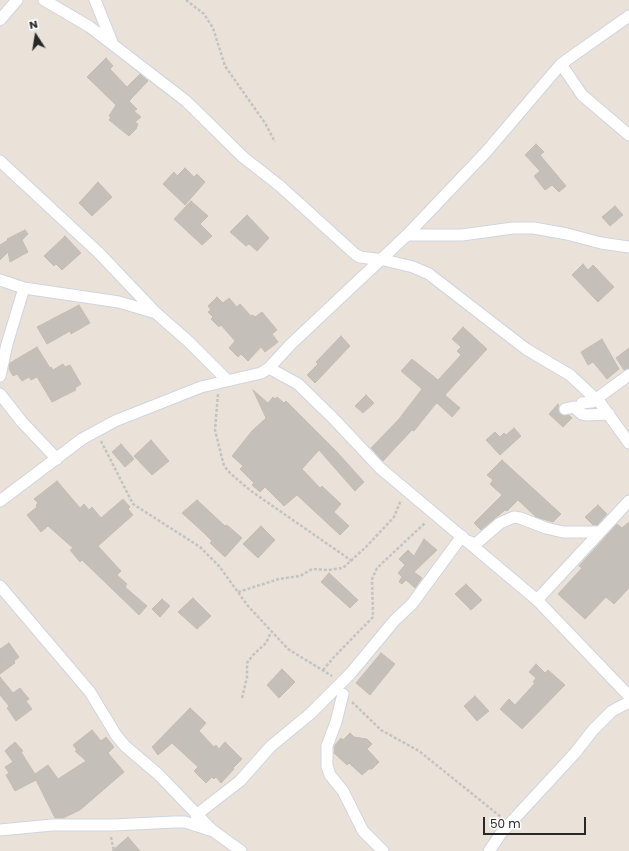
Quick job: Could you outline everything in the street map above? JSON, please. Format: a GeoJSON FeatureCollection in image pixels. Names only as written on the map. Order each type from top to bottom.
{"type":"FeatureCollection","features":[{"type":"Feature","properties":{"kind":"street"},"geometry":{"type":"LineString","coordinates":[[0,20],[17,0]]}},
{"type":"Feature","properties":{"kind":"street"},"geometry":{"type":"LineString","coordinates":[[44,0],[90,28],[186,101],[243,157],[280,186],[355,254],[368,259],[384,260],[413,266],[428,274],[526,349],[570,375],[597,398],[629,443]]}},
{"type":"Feature","properties":{"kind":"street"},"geometry":{"type":"LineString","coordinates":[[95,0],[106,30],[114,46]]}},
{"type":"Feature","properties":{"kind":"street"},"geometry":{"type":"LineString","coordinates":[[0,501],[82,440],[115,421],[182,394],[224,381],[261,373],[269,368],[291,344],[384,260],[486,152],[561,64],[629,16]]}},
{"type":"Feature","properties":{"kind":"street"},"geometry":{"type":"LineString","coordinates":[[561,64],[582,95],[629,135]]}},
{"type":"Feature","properties":{"kind":"street"},"geometry":{"type":"LineString","coordinates":[[0,161],[99,253],[156,313],[189,342],[224,381]]}},
{"type":"Feature","properties":{"kind":"street"},"geometry":{"type":"LineString","coordinates":[[407,235],[462,235],[514,228],[534,228],[567,234],[601,243],[629,247]]}},
{"type":"Feature","properties":{"kind":"street"},"geometry":{"type":"LineString","coordinates":[[0,280],[24,288],[119,302],[156,313]]}},
{"type":"Feature","properties":{"kind":"street"},"geometry":{"type":"LineString","coordinates":[[0,376],[7,344],[24,288]]}},
{"type":"Feature","properties":{"kind":"street"},"geometry":{"type":"LineString","coordinates":[[269,368],[291,380],[316,400],[380,468],[537,600],[629,696],[600,722],[575,753],[510,823],[489,851]]}},
{"type":"Feature","properties":{"kind":"street"},"geometry":{"type":"LineString","coordinates":[[575,407],[589,403],[629,375]]}},
{"type":"Feature","properties":{"kind":"street"},"geometry":{"type":"LineString","coordinates":[[575,407],[584,386]]}},
{"type":"Feature","properties":{"kind":"street"},"geometry":{"type":"LineString","coordinates":[[0,394],[22,422],[57,459]]}},
{"type":"Feature","properties":{"kind":"street"},"geometry":{"type":"LineString","coordinates":[[575,407],[582,414],[586,415],[609,414]]}},
{"type":"Feature","properties":{"kind":"street"},"geometry":{"type":"LineString","coordinates":[[537,600],[629,501]]}},
{"type":"Feature","properties":{"kind":"street"},"geometry":{"type":"LineString","coordinates":[[465,539],[475,544],[500,523],[514,517],[563,532],[599,532]]}},
{"type":"Feature","properties":{"kind":"street"},"geometry":{"type":"LineString","coordinates":[[196,815],[240,781],[271,746],[340,690],[394,621],[412,604],[465,539]]}},
{"type":"Feature","properties":{"kind":"street"},"geometry":{"type":"LineString","coordinates":[[0,586],[90,692],[116,735],[125,746],[158,774],[212,830],[241,851]]}},
{"type":"Feature","properties":{"kind":"street"},"geometry":{"type":"LineString","coordinates":[[340,690],[336,722],[327,746],[327,766],[330,775],[343,791],[363,831],[383,851]]}},
{"type":"Feature","properties":{"kind":"street"},"geometry":{"type":"LineString","coordinates":[[0,830],[52,825],[114,825],[185,822],[212,830]]}},
{"type":"Feature","properties":{"kind":"path"},"geometry":{"type":"LineString","coordinates":[[186,0],[194,4],[204,14],[213,28],[225,66],[265,123],[275,142]]}},
{"type":"Feature","properties":{"kind":"path"},"geometry":{"type":"LineString","coordinates":[[224,381],[215,430],[224,466],[251,492],[352,561]]}},
{"type":"Feature","properties":{"kind":"path"},"geometry":{"type":"LineString","coordinates":[[97,432],[133,504],[200,548],[219,566],[248,606],[288,649],[332,676],[340,690],[381,730],[419,751],[510,823]]}},
{"type":"Feature","properties":{"kind":"path"},"geometry":{"type":"LineString","coordinates":[[238,592],[279,579],[300,576],[312,569],[340,570],[352,561],[394,517],[399,507],[404,488]]}},
{"type":"Feature","properties":{"kind":"path"},"geometry":{"type":"LineString","coordinates":[[323,671],[334,657],[373,617],[372,579],[377,568],[435,514]]}},
{"type":"Feature","properties":{"kind":"path"},"geometry":{"type":"LineString","coordinates":[[242,698],[247,677],[247,663],[266,643],[271,631]]}},
{"type":"Feature","properties":{"kind":"building"},"geometry":{"type":"Polygon","coordinates":[[[106,58],[113,66],[110,69],[127,87],[140,74],[148,81],[129,101],[137,109],[134,111],[141,117],[135,122],[138,124],[136,129],[129,136],[109,120],[111,117],[109,116],[116,105],[87,77],[106,58]]]}},
{"type":"Feature","properties":{"kind":"building"},"geometry":{"type":"Polygon","coordinates":[[[536,144],[544,152],[540,155],[566,186],[559,192],[552,185],[545,190],[534,176],[540,171],[525,155],[536,144]]]}},
{"type":"Feature","properties":{"kind":"building"},"geometry":{"type":"Polygon","coordinates":[[[185,168],[194,177],[197,174],[205,182],[185,205],[163,184],[174,172],[177,176],[185,168]]]}},
{"type":"Feature","properties":{"kind":"building"},"geometry":{"type":"Polygon","coordinates":[[[98,182],[112,197],[92,216],[79,203],[98,182]]]}},
{"type":"Feature","properties":{"kind":"building"},"geometry":{"type":"Polygon","coordinates":[[[191,201],[208,216],[200,224],[212,236],[202,245],[174,219],[191,201]]]}},
{"type":"Feature","properties":{"kind":"building"},"geometry":{"type":"Polygon","coordinates":[[[615,206],[623,215],[610,226],[602,217],[615,206]]]}},
{"type":"Feature","properties":{"kind":"building"},"geometry":{"type":"Polygon","coordinates":[[[247,215],[269,238],[257,251],[249,244],[246,246],[230,232],[247,215]]]}},
{"type":"Feature","properties":{"kind":"building"},"geometry":{"type":"Polygon","coordinates":[[[25,230],[28,234],[22,240],[28,252],[10,262],[8,252],[0,260],[0,245],[8,240],[7,239],[25,230]]]}},
{"type":"Feature","properties":{"kind":"building"},"geometry":{"type":"Polygon","coordinates":[[[65,236],[81,253],[62,270],[56,264],[54,266],[44,256],[65,236]]]}},
{"type":"Feature","properties":{"kind":"building"},"geometry":{"type":"Polygon","coordinates":[[[583,264],[588,270],[593,265],[614,287],[598,302],[572,275],[583,264]]]}},
{"type":"Feature","properties":{"kind":"building"},"geometry":{"type":"Polygon","coordinates":[[[217,297],[223,303],[229,298],[237,307],[240,304],[251,316],[253,315],[255,317],[262,312],[277,330],[272,334],[278,342],[265,352],[261,347],[248,361],[241,354],[238,357],[229,348],[235,341],[221,325],[219,327],[211,319],[213,317],[208,312],[211,310],[208,306],[217,297]]]}},
{"type":"Feature","properties":{"kind":"building"},"geometry":{"type":"Polygon","coordinates":[[[79,305],[90,323],[71,334],[70,331],[47,344],[37,327],[79,305]]]}},
{"type":"Feature","properties":{"kind":"building"},"geometry":{"type":"Polygon","coordinates":[[[463,327],[487,349],[445,395],[460,408],[452,417],[437,403],[414,431],[412,430],[383,461],[371,448],[399,419],[422,389],[401,371],[412,359],[438,380],[461,355],[457,351],[461,347],[452,339],[463,327]]]}},
{"type":"Feature","properties":{"kind":"building"},"geometry":{"type":"Polygon","coordinates":[[[341,336],[350,346],[315,383],[307,375],[318,364],[316,362],[341,336]]]}},
{"type":"Feature","properties":{"kind":"building"},"geometry":{"type":"Polygon","coordinates":[[[602,339],[619,369],[607,379],[593,362],[588,365],[581,352],[602,339]]]}},
{"type":"Feature","properties":{"kind":"building"},"geometry":{"type":"Polygon","coordinates":[[[37,347],[50,368],[51,367],[53,370],[63,364],[65,367],[70,365],[81,384],[75,388],[76,390],[52,402],[37,377],[31,380],[29,377],[22,381],[17,374],[13,376],[9,369],[10,363],[37,347]]]}},
{"type":"Feature","properties":{"kind":"building"},"geometry":{"type":"Polygon","coordinates":[[[629,348],[629,368],[624,370],[616,358],[629,348]]]}},
{"type":"Feature","properties":{"kind":"building"},"geometry":{"type":"Polygon","coordinates":[[[253,390],[268,403],[273,397],[275,399],[277,397],[284,403],[286,401],[337,452],[364,482],[355,491],[319,450],[302,469],[320,488],[322,486],[341,504],[334,512],[349,526],[340,535],[297,495],[284,506],[265,487],[260,492],[252,485],[254,483],[240,469],[243,466],[232,456],[252,431],[266,418],[253,390]]]}},
{"type":"Feature","properties":{"kind":"building"},"geometry":{"type":"Polygon","coordinates":[[[366,395],[374,403],[363,413],[355,406],[366,395]]]}},
{"type":"Feature","properties":{"kind":"building"},"geometry":{"type":"Polygon","coordinates":[[[558,404],[560,414],[569,415],[572,418],[563,427],[549,414],[558,404]]]}},
{"type":"Feature","properties":{"kind":"building"},"geometry":{"type":"Polygon","coordinates":[[[514,428],[521,436],[500,455],[486,440],[495,432],[500,437],[504,433],[506,435],[514,428]]]}},
{"type":"Feature","properties":{"kind":"building"},"geometry":{"type":"Polygon","coordinates":[[[151,440],[169,461],[152,475],[134,456],[151,440]]]}},
{"type":"Feature","properties":{"kind":"building"},"geometry":{"type":"Polygon","coordinates":[[[121,444],[134,459],[125,467],[112,452],[121,444]]]}},
{"type":"Feature","properties":{"kind":"building"},"geometry":{"type":"Polygon","coordinates":[[[502,460],[561,514],[553,522],[536,517],[518,500],[507,511],[505,510],[481,530],[474,523],[502,495],[490,484],[493,480],[487,475],[502,460]]]}},
{"type":"Feature","properties":{"kind":"building"},"geometry":{"type":"Polygon","coordinates":[[[57,481],[80,508],[84,504],[89,510],[92,507],[101,518],[123,499],[130,507],[128,509],[133,515],[98,546],[121,571],[117,575],[127,584],[125,587],[147,606],[139,615],[82,560],[80,562],[70,550],[73,548],[48,526],[41,532],[27,515],[37,507],[36,505],[38,503],[34,499],[57,481]]]}},
{"type":"Feature","properties":{"kind":"building"},"geometry":{"type":"Polygon","coordinates":[[[197,500],[225,526],[227,525],[242,538],[225,557],[210,543],[212,541],[182,513],[197,500]]]}},
{"type":"Feature","properties":{"kind":"building"},"geometry":{"type":"Polygon","coordinates":[[[598,505],[607,514],[597,525],[593,525],[585,517],[598,505]]]}},
{"type":"Feature","properties":{"kind":"building"},"geometry":{"type":"Polygon","coordinates":[[[629,522],[629,588],[614,604],[606,597],[585,619],[558,594],[582,568],[579,566],[617,524],[622,528],[629,522]]]}},
{"type":"Feature","properties":{"kind":"building"},"geometry":{"type":"Polygon","coordinates":[[[261,526],[275,540],[258,558],[243,544],[261,526]]]}},
{"type":"Feature","properties":{"kind":"building"},"geometry":{"type":"Polygon","coordinates":[[[424,539],[437,550],[414,572],[422,578],[415,588],[406,580],[402,584],[399,582],[402,577],[398,573],[405,565],[399,559],[408,550],[414,556],[424,539]]]}},
{"type":"Feature","properties":{"kind":"building"},"geometry":{"type":"Polygon","coordinates":[[[329,573],[358,600],[350,608],[321,582],[329,573]]]}},
{"type":"Feature","properties":{"kind":"building"},"geometry":{"type":"Polygon","coordinates":[[[466,584],[482,600],[471,610],[455,594],[466,584]]]}},
{"type":"Feature","properties":{"kind":"building"},"geometry":{"type":"Polygon","coordinates":[[[193,598],[211,616],[197,629],[178,612],[193,598]]]}},
{"type":"Feature","properties":{"kind":"building"},"geometry":{"type":"Polygon","coordinates":[[[162,599],[170,606],[160,617],[152,609],[162,599]]]}},
{"type":"Feature","properties":{"kind":"building"},"geometry":{"type":"Polygon","coordinates":[[[9,643],[19,657],[14,661],[15,663],[0,674],[0,649],[9,643]]]}},
{"type":"Feature","properties":{"kind":"building"},"geometry":{"type":"Polygon","coordinates":[[[381,653],[395,664],[370,695],[356,683],[381,653]]]}},
{"type":"Feature","properties":{"kind":"building"},"geometry":{"type":"Polygon","coordinates":[[[536,664],[545,673],[548,670],[565,685],[522,729],[500,709],[509,699],[515,705],[535,683],[533,682],[536,678],[529,672],[536,664]]]}},
{"type":"Feature","properties":{"kind":"building"},"geometry":{"type":"Polygon","coordinates":[[[282,669],[295,682],[279,698],[267,685],[282,669]]]}},
{"type":"Feature","properties":{"kind":"building"},"geometry":{"type":"Polygon","coordinates":[[[0,677],[13,693],[20,688],[29,699],[26,701],[32,709],[16,721],[7,708],[9,706],[0,695],[0,677]]]}},
{"type":"Feature","properties":{"kind":"building"},"geometry":{"type":"Polygon","coordinates":[[[475,696],[489,711],[477,721],[464,706],[475,696]]]}},
{"type":"Feature","properties":{"kind":"building"},"geometry":{"type":"Polygon","coordinates":[[[190,708],[206,723],[199,731],[214,747],[216,745],[219,749],[225,742],[242,759],[221,783],[216,777],[214,779],[212,777],[206,783],[194,771],[198,767],[172,743],[158,755],[152,747],[190,708]]]}},
{"type":"Feature","properties":{"kind":"building"},"geometry":{"type":"Polygon","coordinates":[[[92,730],[101,741],[106,737],[114,747],[108,753],[124,772],[80,810],[63,818],[55,818],[36,780],[15,791],[6,775],[9,773],[5,767],[13,762],[5,751],[15,742],[23,751],[21,752],[35,774],[48,765],[58,779],[86,761],[75,751],[77,750],[73,745],[92,730]]]}},
{"type":"Feature","properties":{"kind":"building"},"geometry":{"type":"Polygon","coordinates":[[[350,733],[354,737],[367,739],[372,744],[367,749],[379,762],[372,769],[369,769],[362,775],[349,763],[347,765],[334,753],[335,745],[341,738],[343,740],[350,733]]]}},
{"type":"Feature","properties":{"kind":"building"},"geometry":{"type":"Polygon","coordinates":[[[128,837],[140,851],[112,851],[128,837]]]}}]}
